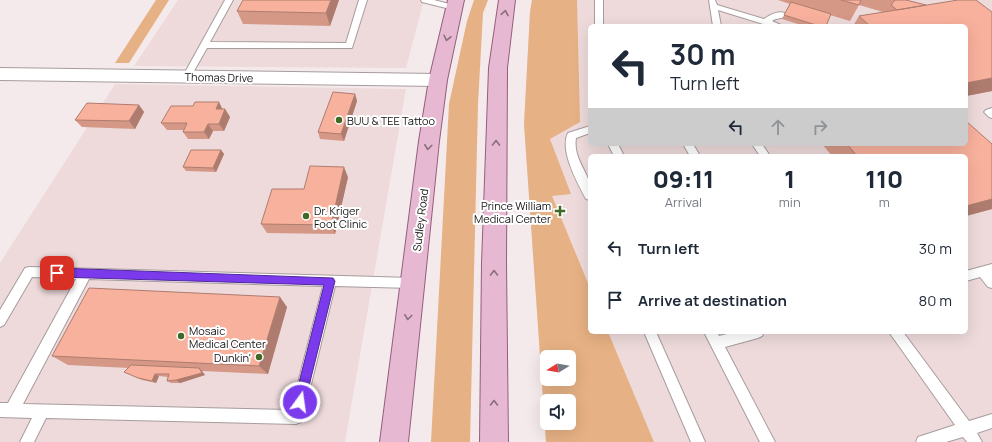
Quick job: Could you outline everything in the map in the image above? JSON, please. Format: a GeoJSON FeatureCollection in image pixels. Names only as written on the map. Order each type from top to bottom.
{"type":"FeatureCollection","features":[{"type":"Feature","properties":{"kind":"main road"},"geometry":{"type":"LineString","coordinates":[[494,442],[494,264],[498,68],[507,0]]}},
{"type":"Feature","properties":{"kind":"main road","name":"Sudley Road"},"geometry":{"type":"LineString","coordinates":[[394,442],[429,140],[438,80],[455,4]]}},
{"type":"Feature","properties":{"kind":"street","name":"Thomas Drive"},"geometry":{"type":"LineString","coordinates":[[0,74],[438,80]]}},
{"type":"Feature","properties":{"kind":"lane"},"geometry":{"type":"LineString","coordinates":[[187,76],[229,0]]}},
{"type":"Feature","properties":{"kind":"lane"},"geometry":{"type":"LineString","coordinates":[[204,44],[349,46],[363,0]]}},
{"type":"Feature","properties":{"kind":"lane"},"geometry":{"type":"LineString","coordinates":[[425,0],[455,4]]}},
{"type":"Feature","properties":{"kind":"lane"},"geometry":{"type":"LineString","coordinates":[[599,0],[599,24]]}},
{"type":"Feature","properties":{"kind":"lane"},"geometry":{"type":"LineString","coordinates":[[712,3],[772,24]]}},
{"type":"Feature","properties":{"kind":"lane"},"geometry":{"type":"LineString","coordinates":[[712,3],[717,24]]}},
{"type":"Feature","properties":{"kind":"lane"},"geometry":{"type":"LineString","coordinates":[[765,22],[775,15],[785,14]]}},
{"type":"Feature","properties":{"kind":"lane"},"geometry":{"type":"LineString","coordinates":[[992,111],[989,112],[992,115]]}},
{"type":"Feature","properties":{"kind":"lane"},"geometry":{"type":"LineString","coordinates":[[588,130],[572,136],[570,142],[571,152],[588,191]]}},
{"type":"Feature","properties":{"kind":"lane"},"geometry":{"type":"LineString","coordinates":[[968,276],[987,271],[992,283]]}},
{"type":"Feature","properties":{"kind":"lane"},"geometry":{"type":"LineString","coordinates":[[0,321],[29,272],[412,283]]}},
{"type":"Feature","properties":{"kind":"lane"},"geometry":{"type":"LineString","coordinates":[[85,274],[6,410],[296,417],[330,281]]}},
{"type":"Feature","properties":{"kind":"lane"},"geometry":{"type":"LineString","coordinates":[[651,334],[698,442]]}},
{"type":"Feature","properties":{"kind":"lane"},"geometry":{"type":"LineString","coordinates":[[743,334],[713,338],[768,442]]}},
{"type":"Feature","properties":{"kind":"lane"},"geometry":{"type":"LineString","coordinates":[[896,334],[976,442]]}},
{"type":"Feature","properties":{"kind":"lane"},"geometry":{"type":"LineString","coordinates":[[27,442],[42,411]]}},
{"type":"Feature","properties":{"kind":"lane"},"geometry":{"type":"LineString","coordinates":[[923,442],[992,421]]}},
{"type":"Feature","properties":{"kind":"shaded area"},"geometry":{"type":"Polygon","coordinates":[[[156,0],[169,0],[129,63],[115,63],[156,0]]]}},
{"type":"Feature","properties":{"kind":"shaded area"},"geometry":{"type":"Polygon","coordinates":[[[178,0],[424,0],[406,68],[134,66],[178,0]]]}},
{"type":"Feature","properties":{"kind":"shaded area"},"geometry":{"type":"Polygon","coordinates":[[[474,0],[488,0],[483,13],[478,104],[470,442],[431,442],[449,104],[467,21],[474,0]]]}},
{"type":"Feature","properties":{"kind":"shaded area","name":"Prince William Medical Center"},"geometry":{"type":"Polygon","coordinates":[[[532,0],[992,0],[992,442],[546,442],[545,430],[576,430],[576,394],[543,394],[542,386],[576,386],[576,350],[540,350],[540,355],[524,124],[530,12],[532,0]]]}},
{"type":"Feature","properties":{"kind":"shaded area"},"geometry":{"type":"Polygon","coordinates":[[[532,0],[577,0],[580,122],[550,139],[571,194],[552,196],[588,283],[588,334],[609,334],[654,442],[546,442],[545,430],[576,430],[576,394],[543,394],[542,386],[576,386],[576,350],[540,350],[540,355],[524,124],[530,12],[532,0]]]}},
{"type":"Feature","properties":{"kind":"shaded area"},"geometry":{"type":"Polygon","coordinates":[[[115,84],[406,89],[345,442],[0,442],[0,263],[115,84]]]}},
{"type":"Feature","properties":{"kind":"building"},"geometry":{"type":"Polygon","coordinates":[[[243,0],[331,0],[326,13],[237,11],[243,0]]]}},
{"type":"Feature","properties":{"kind":"building"},"geometry":{"type":"Polygon","coordinates":[[[841,0],[861,0],[859,5],[841,0]]]}},
{"type":"Feature","properties":{"kind":"building"},"geometry":{"type":"Polygon","coordinates":[[[895,0],[906,0],[926,5],[897,10],[891,5],[895,0]]]}},
{"type":"Feature","properties":{"kind":"building"},"geometry":{"type":"Polygon","coordinates":[[[958,0],[976,0],[992,12],[992,78],[968,83],[968,24],[868,24],[859,16],[958,0]]]}},
{"type":"Feature","properties":{"kind":"building"},"geometry":{"type":"Polygon","coordinates":[[[791,2],[831,14],[827,24],[813,24],[784,15],[791,2]]]}},
{"type":"Feature","properties":{"kind":"building","name":"BUU & TEE Tattoo"},"geometry":{"type":"Polygon","coordinates":[[[333,92],[355,94],[341,134],[318,132],[333,92]]]}},
{"type":"Feature","properties":{"kind":"building"},"geometry":{"type":"Polygon","coordinates":[[[195,102],[219,102],[216,109],[225,109],[219,124],[208,124],[204,132],[183,132],[187,123],[161,123],[171,106],[193,106],[195,102]]]}},
{"type":"Feature","properties":{"kind":"building"},"geometry":{"type":"Polygon","coordinates":[[[87,103],[139,105],[129,121],[75,120],[87,103]]]}},
{"type":"Feature","properties":{"kind":"building"},"geometry":{"type":"Polygon","coordinates":[[[968,123],[992,144],[992,199],[968,205],[968,154],[855,154],[849,146],[968,146],[968,123]]]}},
{"type":"Feature","properties":{"kind":"building"},"geometry":{"type":"Polygon","coordinates":[[[191,150],[221,150],[213,168],[183,167],[191,150]]]}},
{"type":"Feature","properties":{"kind":"building","name":"Dr. Kriger Foot Clinic"},"geometry":{"type":"Polygon","coordinates":[[[310,166],[344,167],[331,225],[261,224],[272,189],[304,189],[310,166]]]}},
{"type":"Feature","properties":{"kind":"building","name":"Mosaic Medical Center"},"geometry":{"type":"Polygon","coordinates":[[[89,288],[280,297],[259,366],[52,356],[89,288]]]}},
{"type":"Feature","properties":{"kind":"building"},"geometry":{"type":"Polygon","coordinates":[[[131,365],[199,368],[202,373],[167,381],[169,374],[155,374],[152,381],[138,378],[124,372],[131,365]]]}},
{"type":"Feature","properties":{"kind":"place","name":"BUU & TEE Tattoo"},"geometry":{"type":"Point","coordinates":[339,120]}},
{"type":"Feature","properties":{"kind":"place","name":"Prince William Medical Center"},"geometry":{"type":"Point","coordinates":[560,211]}},
{"type":"Feature","properties":{"kind":"place","name":"Dr. Kriger Foot Clinic"},"geometry":{"type":"Point","coordinates":[306,216]}},
{"type":"Feature","properties":{"kind":"place","name":"Mosaic Medical Center"},"geometry":{"type":"Point","coordinates":[181,336]}},
{"type":"Feature","properties":{"kind":"place","name":"Dunkin'"},"geometry":{"type":"Point","coordinates":[259,357]}},
{"type":"Feature","properties":{"kind":"route"},"geometry":{"type":"LineString","coordinates":[[57,273],[330,281],[300,402]]}}]}
